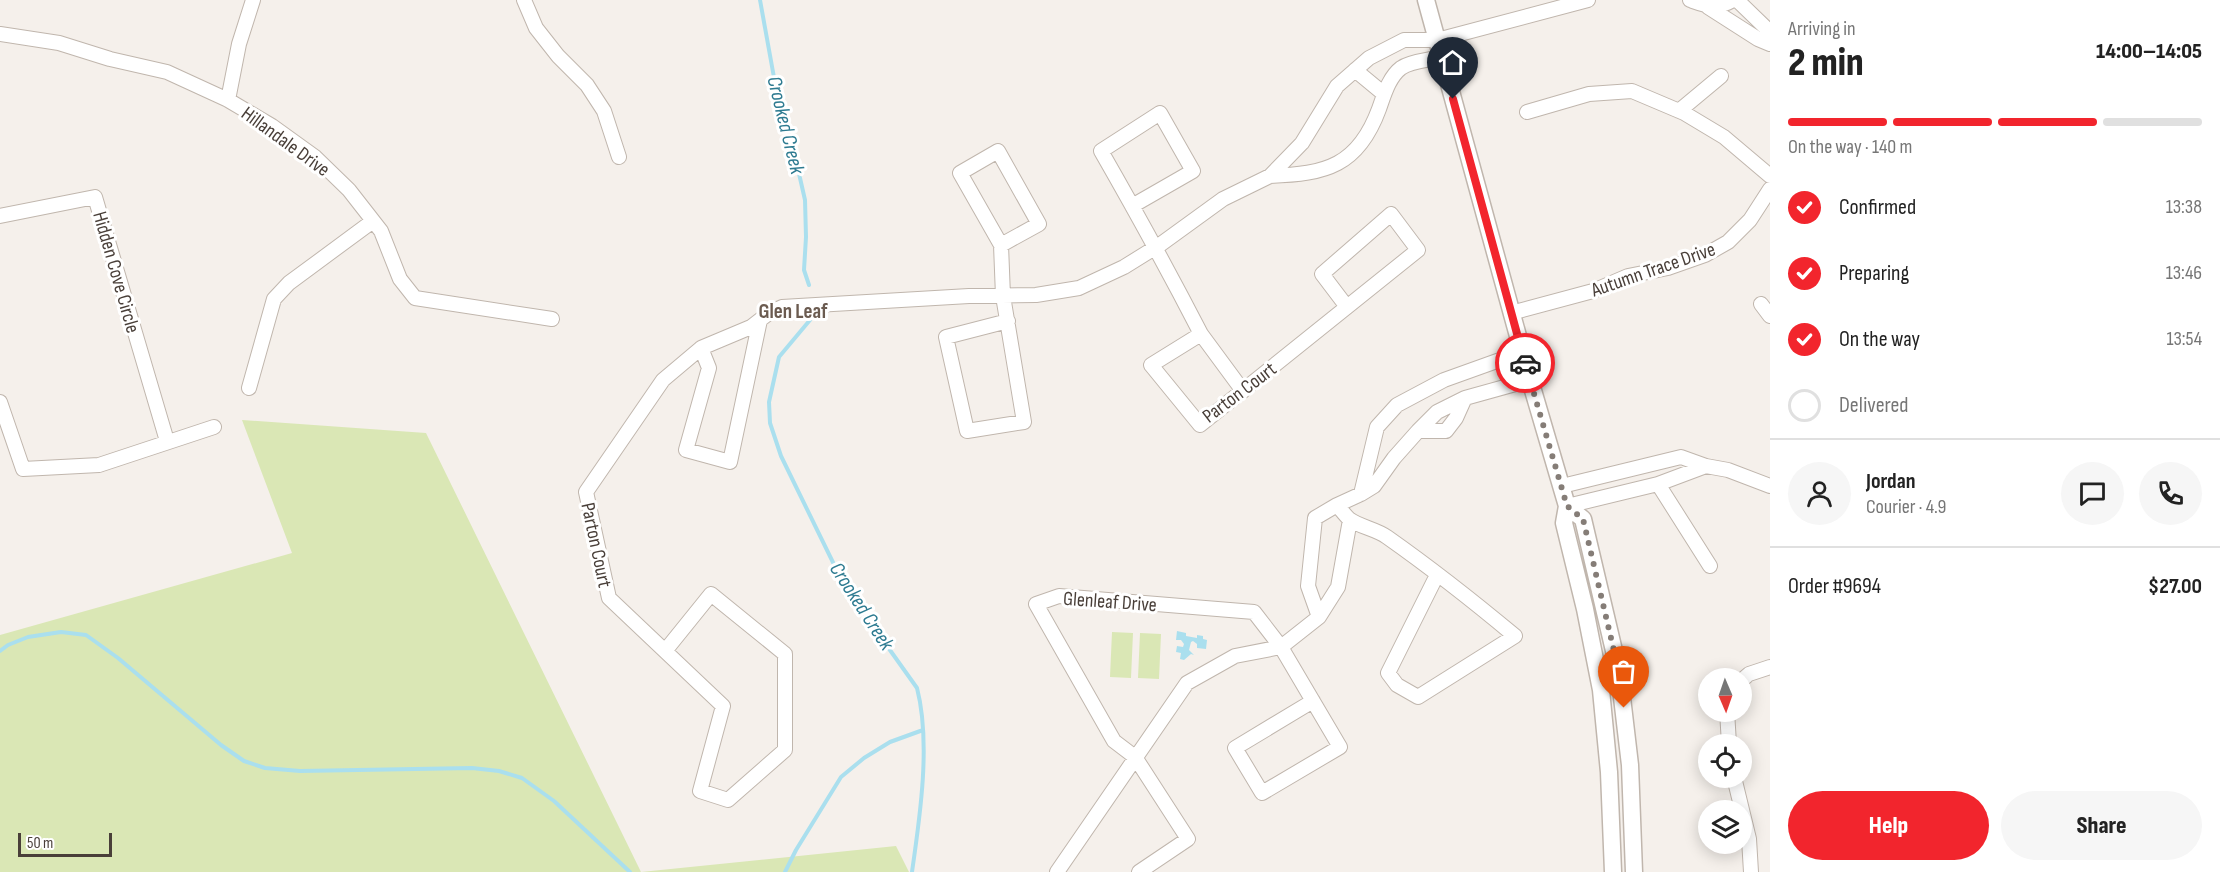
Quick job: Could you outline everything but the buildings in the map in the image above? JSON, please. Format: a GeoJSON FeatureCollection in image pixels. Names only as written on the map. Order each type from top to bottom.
{"type":"FeatureCollection","features":[{"type":"Feature","properties":{"kind":"street"},"geometry":{"type":"LineString","coordinates":[[228,100],[253,0]]}},
{"type":"Feature","properties":{"kind":"street"},"geometry":{"type":"LineString","coordinates":[[524,0],[536,28],[558,56],[587,85],[604,111],[619,157]]}},
{"type":"Feature","properties":{"kind":"street"},"geometry":{"type":"LineString","coordinates":[[1426,0],[1522,352],[1567,506],[1564,523],[1585,609],[1600,690],[1609,772],[1613,872]]}},
{"type":"Feature","properties":{"kind":"street"},"geometry":{"type":"LineString","coordinates":[[1439,48],[1588,0]]}},
{"type":"Feature","properties":{"kind":"street"},"geometry":{"type":"LineString","coordinates":[[1690,0],[1708,7],[1770,44]]}},
{"type":"Feature","properties":{"kind":"street"},"geometry":{"type":"LineString","coordinates":[[1708,7],[1718,7],[1735,0],[1770,32]]}},
{"type":"Feature","properties":{"kind":"street","name":"Hillandale Drive"},"geometry":{"type":"LineString","coordinates":[[0,34],[59,44],[167,72],[228,100],[272,126],[315,157],[349,190],[381,231],[400,279],[415,298],[552,319]]}},
{"type":"Feature","properties":{"kind":"street","name":"Parton Court"},"geometry":{"type":"LineString","coordinates":[[665,651],[711,594],[785,654],[785,750],[728,801],[700,790],[723,706],[609,598],[586,492],[663,380],[701,348],[751,327],[769,313],[782,307],[1036,295],[1079,288],[1124,267],[1223,199],[1270,176],[1302,143],[1337,86],[1369,58],[1404,40],[1439,48]]}},
{"type":"Feature","properties":{"kind":"street","name":"Parton Court"},"geometry":{"type":"LineString","coordinates":[[1270,176],[1303,175],[1334,166],[1360,146],[1374,121],[1393,77],[1402,67],[1439,48]]}},
{"type":"Feature","properties":{"kind":"street"},"geometry":{"type":"LineString","coordinates":[[1356,70],[1384,94]]}},
{"type":"Feature","properties":{"kind":"street"},"geometry":{"type":"LineString","coordinates":[[1680,111],[1721,76]]}},
{"type":"Feature","properties":{"kind":"street"},"geometry":{"type":"LineString","coordinates":[[1527,112],[1589,94],[1632,91],[1680,111],[1724,137],[1770,176]]}},
{"type":"Feature","properties":{"kind":"street"},"geometry":{"type":"LineString","coordinates":[[1132,206],[1193,171],[1160,113],[1101,151],[1132,206],[1156,247],[1201,334],[1243,391]]}},
{"type":"Feature","properties":{"kind":"street"},"geometry":{"type":"LineString","coordinates":[[1001,245],[1039,224],[998,151],[960,173],[1001,245],[1003,296],[1008,321],[1024,422],[968,431],[946,338],[1008,321]]}},
{"type":"Feature","properties":{"kind":"street","name":"Autumn Trace Drive"},"geometry":{"type":"LineString","coordinates":[[1511,312],[1593,291],[1628,276],[1668,268],[1705,255],[1728,242],[1750,220],[1770,189]]}},
{"type":"Feature","properties":{"kind":"street","name":"Hidden Cove Circle"},"geometry":{"type":"LineString","coordinates":[[0,216],[96,197],[167,441]]}},
{"type":"Feature","properties":{"kind":"street","name":"Parton Court"},"geometry":{"type":"LineString","coordinates":[[1201,334],[1151,365],[1200,425],[1243,391],[1418,250],[1391,214],[1322,274],[1347,307]]}},
{"type":"Feature","properties":{"kind":"street"},"geometry":{"type":"LineString","coordinates":[[249,388],[274,299],[289,283],[373,221]]}},
{"type":"Feature","properties":{"kind":"street"},"geometry":{"type":"LineString","coordinates":[[1761,304],[1770,316]]}},
{"type":"Feature","properties":{"kind":"street"},"geometry":{"type":"LineString","coordinates":[[701,348],[709,368],[686,450],[730,462],[760,320]]}},
{"type":"Feature","properties":{"kind":"street"},"geometry":{"type":"LineString","coordinates":[[1361,494],[1377,428],[1397,405],[1444,380],[1522,352]]}},
{"type":"Feature","properties":{"kind":"street"},"geometry":{"type":"LineString","coordinates":[[1318,617],[1308,586],[1315,518],[1374,486],[1394,458],[1437,412],[1465,398],[1530,380]]}},
{"type":"Feature","properties":{"kind":"street"},"geometry":{"type":"LineString","coordinates":[[1418,431],[1446,431],[1456,418],[1465,398]]}},
{"type":"Feature","properties":{"kind":"street"},"geometry":{"type":"LineString","coordinates":[[0,402],[23,469],[99,465],[214,427]]}},
{"type":"Feature","properties":{"kind":"street"},"geometry":{"type":"LineString","coordinates":[[1562,486],[1682,457],[1706,466],[1728,470],[1770,486]]}},
{"type":"Feature","properties":{"kind":"street"},"geometry":{"type":"LineString","coordinates":[[1567,506],[1658,484],[1706,466]]}},
{"type":"Feature","properties":{"kind":"street"},"geometry":{"type":"LineString","coordinates":[[1658,484],[1710,566]]}},
{"type":"Feature","properties":{"kind":"street"},"geometry":{"type":"LineString","coordinates":[[1337,505],[1350,520],[1384,535],[1461,590],[1515,636],[1418,697],[1397,685],[1388,673],[1437,575]]}},
{"type":"Feature","properties":{"kind":"street"},"geometry":{"type":"LineString","coordinates":[[1567,506],[1583,519],[1619,672],[1630,765],[1634,872]]}},
{"type":"Feature","properties":{"kind":"street"},"geometry":{"type":"LineString","coordinates":[[1057,872],[1187,683],[1235,656],[1281,647],[1318,617],[1338,587],[1350,520]]}},
{"type":"Feature","properties":{"kind":"street","name":"Glenleaf Drive"},"geometry":{"type":"LineString","coordinates":[[1138,872],[1188,839],[1136,757],[1114,741],[1035,604],[1059,596],[1254,612],[1281,647],[1313,701],[1340,747],[1262,793],[1235,748],[1313,701]]}},
{"type":"Feature","properties":{"kind":"street"},"geometry":{"type":"LineString","coordinates":[[1752,674],[1770,667]]}},
{"type":"Feature","properties":{"kind":"street"},"geometry":{"type":"LineString","coordinates":[[1737,788],[1749,839],[1751,872]]}},
{"type":"Feature","properties":{"kind":"green space"},"geometry":{"type":"Polygon","coordinates":[[[242,420],[426,433],[641,872],[0,872],[0,635],[292,553],[242,420]]]}},
{"type":"Feature","properties":{"kind":"green space"},"geometry":{"type":"Polygon","coordinates":[[[1112,632],[1133,633],[1131,678],[1110,677],[1112,632]]]}},
{"type":"Feature","properties":{"kind":"green space"},"geometry":{"type":"Polygon","coordinates":[[[1140,633],[1161,634],[1159,679],[1138,678],[1140,633]]]}},
{"type":"Feature","properties":{"kind":"green space"},"geometry":{"type":"Polygon","coordinates":[[[896,846],[909,872],[641,872],[896,846]]]}},
{"type":"Feature","properties":{"kind":"water"},"geometry":{"type":"Polygon","coordinates":[[[1177,631],[1186,633],[1186,636],[1197,638],[1197,635],[1203,636],[1203,639],[1207,640],[1206,649],[1197,648],[1197,644],[1193,641],[1189,650],[1194,655],[1191,654],[1184,660],[1180,659],[1181,653],[1176,652],[1177,646],[1183,647],[1184,644],[1181,640],[1176,640],[1177,631]]]}},
{"type":"Feature","properties":{"kind":"waterway","name":"Crooked Creek"},"geometry":{"type":"LineString","coordinates":[[760,0],[775,83],[805,200],[804,270],[809,285]]}},
{"type":"Feature","properties":{"kind":"waterway","name":"Crooked Creek"},"geometry":{"type":"LineString","coordinates":[[810,320],[779,357],[769,402],[770,423],[781,456],[845,587],[917,688],[924,755],[921,804],[912,872]]}},
{"type":"Feature","properties":{"kind":"waterway"},"geometry":{"type":"LineString","coordinates":[[0,651],[28,637],[61,632],[86,635],[118,658],[221,745],[244,761],[265,768],[300,771],[472,768],[499,771],[522,778],[554,801],[630,872]]}},
{"type":"Feature","properties":{"kind":"waterway"},"geometry":{"type":"LineString","coordinates":[[785,872],[841,777],[864,758],[890,742],[923,730]]}},
{"type":"Feature","properties":{"kind":"way so far"},"geometry":{"type":"LineString","coordinates":[[1525,363],[1567,506],[1583,519],[1619,672],[1624,708]]}},
{"type":"Feature","properties":{"kind":"district","name":"Glen Leaf"},"geometry":{"type":"Point","coordinates":[793,311]}},
{"type":"Feature","properties":{"kind":"route"},"geometry":{"type":"LineString","coordinates":[[1453,99],[1525,363]]}}]}
